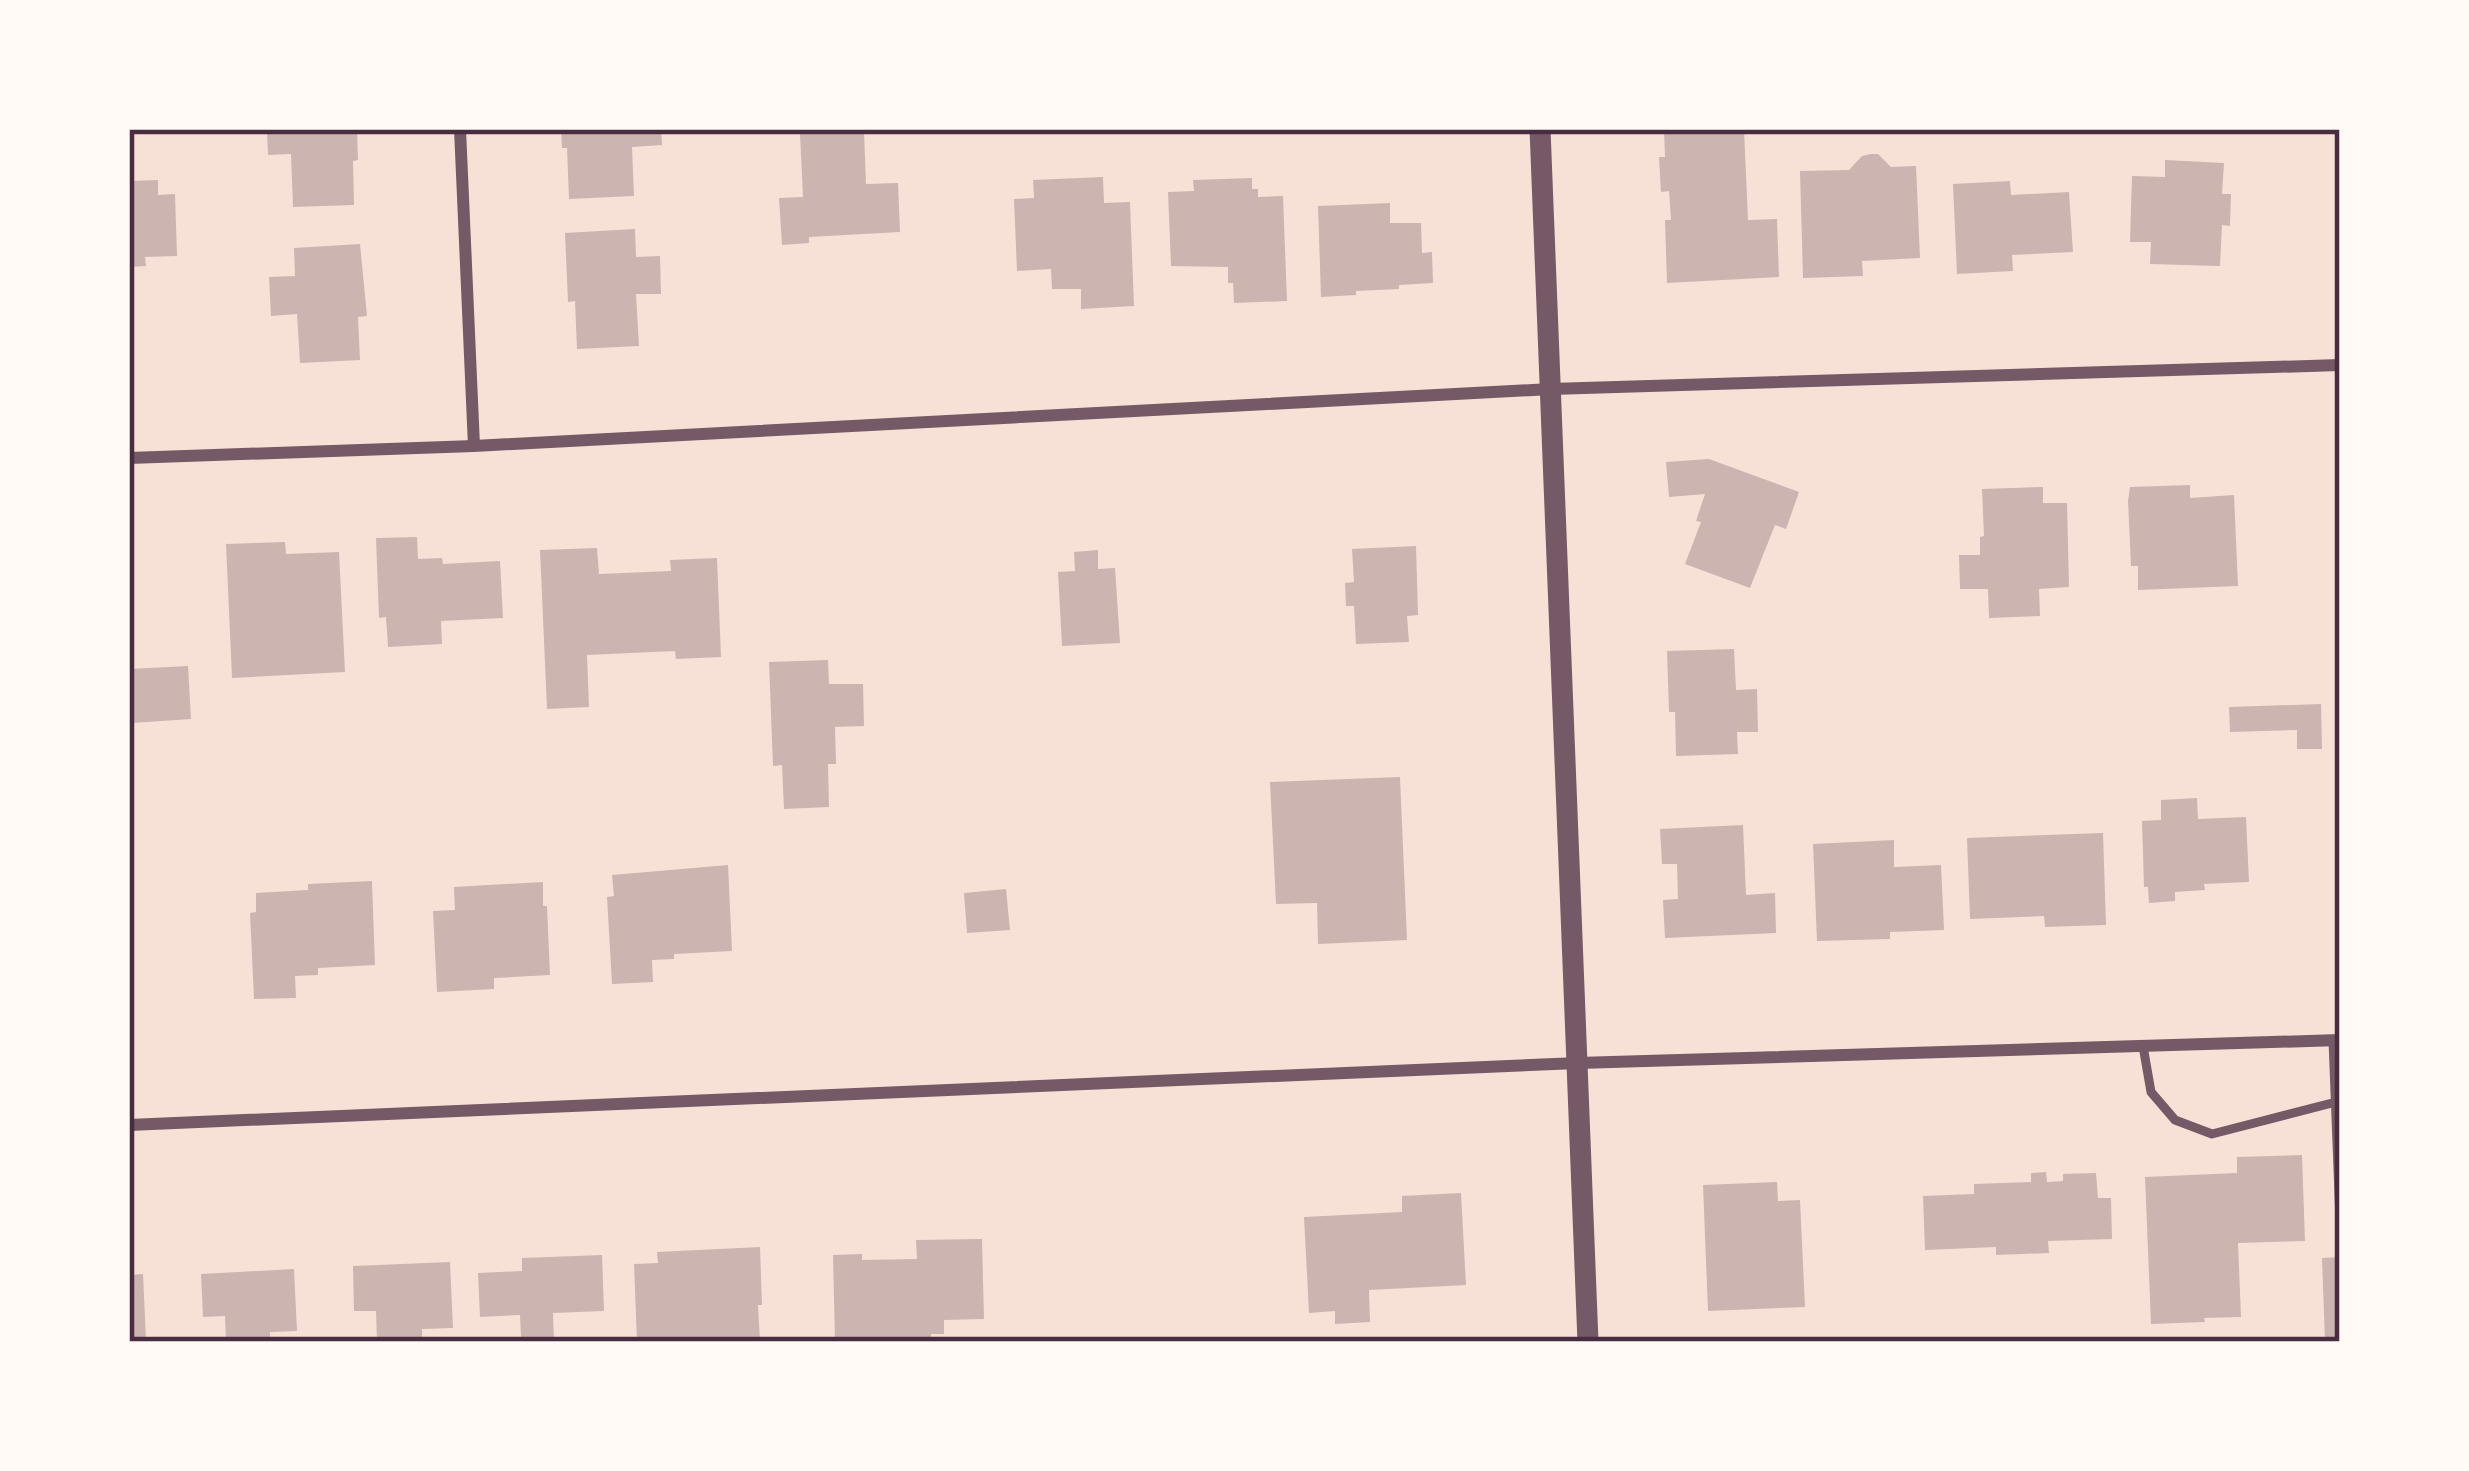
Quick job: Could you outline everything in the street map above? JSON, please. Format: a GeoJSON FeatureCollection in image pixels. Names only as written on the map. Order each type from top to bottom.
{"type":"FeatureCollection","features":[{"type":"Feature","properties":{"kind":"street"},"geometry":{"type":"LineString","coordinates":[[460,129],[474,446]]}},
{"type":"Feature","properties":{"kind":"street"},"geometry":{"type":"LineString","coordinates":[[1540,129],[1588,1342]]}},
{"type":"Feature","properties":{"kind":"street"},"geometry":{"type":"LineString","coordinates":[[129,458],[474,446],[1551,388],[2340,364]]}},
{"type":"Feature","properties":{"kind":"street"},"geometry":{"type":"LineString","coordinates":[[129,1125],[1578,1063],[2336,1040]]}},
{"type":"Feature","properties":{"kind":"lane"},"geometry":{"type":"LineString","coordinates":[[2336,1040],[2340,1221]]}},
{"type":"Feature","properties":{"kind":"lane"},"geometry":{"type":"LineString","coordinates":[[2143,1046],[2151,1092],[2175,1120],[2212,1134],[2336,1102]]}},
{"type":"Feature","properties":{"kind":"building"},"geometry":{"type":"Polygon","coordinates":[[[267,129],[357,129],[354,205],[293,207],[291,154],[268,155],[267,129]]]}},
{"type":"Feature","properties":{"kind":"building"},"geometry":{"type":"Polygon","coordinates":[[[561,129],[661,129],[662,145],[632,147],[634,196],[569,199],[567,148],[562,148],[561,129]]]}},
{"type":"Feature","properties":{"kind":"building"},"geometry":{"type":"Polygon","coordinates":[[[1664,129],[1744,129],[1748,220],[1777,219],[1779,277],[1667,283],[1665,220],[1671,220],[1669,191],[1661,192],[1659,157],[1665,157],[1664,129]]]}},
{"type":"Feature","properties":{"kind":"building"},"geometry":{"type":"Polygon","coordinates":[[[864,131],[866,184],[898,183],[900,232],[809,237],[809,243],[782,245],[779,198],[803,197],[800,134],[864,131]]]}},
{"type":"Feature","properties":{"kind":"building"},"geometry":{"type":"Polygon","coordinates":[[[1878,154],[1891,167],[1916,166],[1920,258],[1862,261],[1863,276],[1803,278],[1800,171],[1849,170],[1862,156],[1878,154]]]}},
{"type":"Feature","properties":{"kind":"building"},"geometry":{"type":"Polygon","coordinates":[[[2165,160],[2224,163],[2222,194],[2231,194],[2230,226],[2222,225],[2220,266],[2150,264],[2151,242],[2130,242],[2132,176],[2165,177],[2165,160]]]}},
{"type":"Feature","properties":{"kind":"building"},"geometry":{"type":"Polygon","coordinates":[[[1103,177],[1104,203],[1130,202],[1134,306],[1081,309],[1081,289],[1052,289],[1051,269],[1017,271],[1014,199],[1034,198],[1033,180],[1103,177]]]}},
{"type":"Feature","properties":{"kind":"building"},"geometry":{"type":"Polygon","coordinates":[[[1252,178],[1258,197],[1283,196],[1287,301],[1234,303],[1228,267],[1171,266],[1168,192],[1194,191],[1193,180],[1252,178]]]}},
{"type":"Feature","properties":{"kind":"building"},"geometry":{"type":"Polygon","coordinates":[[[158,180],[158,195],[175,194],[177,256],[145,257],[146,266],[129,267],[129,181],[158,180]]]}},
{"type":"Feature","properties":{"kind":"building"},"geometry":{"type":"Polygon","coordinates":[[[2010,181],[2011,195],[2069,192],[2073,252],[2012,255],[2013,271],[1957,274],[1953,184],[2010,181]]]}},
{"type":"Feature","properties":{"kind":"building"},"geometry":{"type":"Polygon","coordinates":[[[1390,203],[1390,223],[1421,223],[1422,253],[1432,252],[1433,283],[1321,297],[1318,206],[1390,203]]]}},
{"type":"Feature","properties":{"kind":"building"},"geometry":{"type":"Polygon","coordinates":[[[635,229],[636,257],[660,256],[661,294],[636,294],[639,346],[577,349],[575,301],[568,302],[565,233],[635,229]]]}},
{"type":"Feature","properties":{"kind":"building"},"geometry":{"type":"Polygon","coordinates":[[[360,244],[367,316],[358,317],[360,360],[300,363],[297,314],[271,316],[269,277],[295,276],[294,248],[360,244]]]}},
{"type":"Feature","properties":{"kind":"building"},"geometry":{"type":"Polygon","coordinates":[[[1709,459],[1799,492],[1786,529],[1775,525],[1750,588],[1685,564],[1701,522],[1696,521],[1705,494],[1669,497],[1666,462],[1709,459]]]}},
{"type":"Feature","properties":{"kind":"building"},"geometry":{"type":"Polygon","coordinates":[[[2190,485],[2190,498],[2234,495],[2238,586],[2138,590],[2138,566],[2131,566],[2130,487],[2190,485]]]}},
{"type":"Feature","properties":{"kind":"building"},"geometry":{"type":"Polygon","coordinates":[[[2043,487],[2043,503],[2067,503],[2069,587],[2039,589],[2040,616],[1989,618],[1988,589],[1960,589],[1959,555],[1980,555],[1982,489],[2043,487]]]}},
{"type":"Feature","properties":{"kind":"building"},"geometry":{"type":"Polygon","coordinates":[[[417,537],[418,559],[442,558],[443,564],[500,561],[503,618],[441,621],[442,644],[388,647],[386,617],[379,618],[376,538],[417,537]]]}},
{"type":"Feature","properties":{"kind":"building"},"geometry":{"type":"Polygon","coordinates":[[[285,542],[286,554],[339,552],[345,672],[232,678],[226,544],[285,542]]]}},
{"type":"Feature","properties":{"kind":"building"},"geometry":{"type":"Polygon","coordinates":[[[1416,546],[1418,615],[1407,616],[1409,642],[1356,644],[1354,606],[1346,606],[1345,583],[1354,582],[1352,549],[1416,546]]]}},
{"type":"Feature","properties":{"kind":"building"},"geometry":{"type":"Polygon","coordinates":[[[597,548],[599,574],[671,571],[670,560],[717,558],[721,657],[676,659],[675,651],[587,655],[589,707],[547,709],[540,550],[597,548]]]}},
{"type":"Feature","properties":{"kind":"building"},"geometry":{"type":"Polygon","coordinates":[[[1098,550],[1098,569],[1115,568],[1120,643],[1062,646],[1058,572],[1075,571],[1074,552],[1098,550]]]}},
{"type":"Feature","properties":{"kind":"building"},"geometry":{"type":"Polygon","coordinates":[[[1734,649],[1736,690],[1757,689],[1758,732],[1737,732],[1738,754],[1676,756],[1667,651],[1734,649]]]}},
{"type":"Feature","properties":{"kind":"building"},"geometry":{"type":"Polygon","coordinates":[[[828,660],[829,684],[863,684],[864,726],[835,727],[836,764],[828,764],[829,807],[784,809],[782,765],[773,766],[769,662],[828,660]]]}},
{"type":"Feature","properties":{"kind":"building"},"geometry":{"type":"Polygon","coordinates":[[[188,666],[191,719],[132,723],[129,669],[188,666]]]}},
{"type":"Feature","properties":{"kind":"building"},"geometry":{"type":"Polygon","coordinates":[[[2321,704],[2322,749],[2297,749],[2297,730],[2230,732],[2229,707],[2321,704]]]}},
{"type":"Feature","properties":{"kind":"building"},"geometry":{"type":"Polygon","coordinates":[[[1400,777],[1407,940],[1318,944],[1317,903],[1276,904],[1270,782],[1400,777]]]}},
{"type":"Feature","properties":{"kind":"building"},"geometry":{"type":"Polygon","coordinates":[[[2197,798],[2198,819],[2246,817],[2249,882],[2204,884],[2205,890],[2175,892],[2175,901],[2149,903],[2148,887],[2144,887],[2142,821],[2161,820],[2161,800],[2197,798]]]}},
{"type":"Feature","properties":{"kind":"building"},"geometry":{"type":"Polygon","coordinates":[[[1743,825],[1746,895],[1775,893],[1776,933],[1665,938],[1663,900],[1678,899],[1677,864],[1662,864],[1660,829],[1743,825]]]}},
{"type":"Feature","properties":{"kind":"building"},"geometry":{"type":"Polygon","coordinates":[[[2103,833],[2106,925],[2045,927],[2044,916],[1970,919],[1967,838],[2103,833]]]}},
{"type":"Feature","properties":{"kind":"building"},"geometry":{"type":"Polygon","coordinates":[[[1894,840],[1894,867],[1941,865],[1944,930],[1890,932],[1890,939],[1817,941],[1813,844],[1894,840]]]}},
{"type":"Feature","properties":{"kind":"building"},"geometry":{"type":"Polygon","coordinates":[[[728,865],[732,951],[652,960],[653,982],[612,984],[607,897],[614,896],[612,875],[728,865]]]}},
{"type":"Feature","properties":{"kind":"building"},"geometry":{"type":"Polygon","coordinates":[[[372,881],[375,965],[318,968],[318,975],[295,976],[296,998],[254,999],[250,913],[256,912],[256,893],[308,890],[308,884],[372,881]]]}},
{"type":"Feature","properties":{"kind":"building"},"geometry":{"type":"Polygon","coordinates":[[[543,882],[550,975],[494,978],[494,989],[437,992],[433,911],[455,910],[454,887],[543,882]]]}},
{"type":"Feature","properties":{"kind":"building"},"geometry":{"type":"Polygon","coordinates":[[[1006,889],[1010,930],[967,933],[964,893],[1006,889]]]}},
{"type":"Feature","properties":{"kind":"building"},"geometry":{"type":"Polygon","coordinates":[[[2302,1155],[2305,1241],[2238,1243],[2241,1317],[2151,1324],[2145,1177],[2237,1173],[2237,1157],[2302,1155]]]}},
{"type":"Feature","properties":{"kind":"building"},"geometry":{"type":"Polygon","coordinates":[[[2046,1172],[2047,1182],[2063,1181],[2063,1174],[2096,1173],[2098,1198],[2111,1198],[2112,1239],[2048,1241],[2049,1253],[1996,1255],[1996,1247],[1925,1250],[1923,1196],[1974,1194],[1974,1184],[2031,1182],[2031,1173],[2046,1172]]]}},
{"type":"Feature","properties":{"kind":"building"},"geometry":{"type":"Polygon","coordinates":[[[1777,1182],[1778,1201],[1800,1200],[1805,1307],[1708,1311],[1703,1185],[1777,1182]]]}},
{"type":"Feature","properties":{"kind":"building"},"geometry":{"type":"Polygon","coordinates":[[[1461,1193],[1466,1285],[1369,1290],[1370,1322],[1335,1324],[1335,1311],[1309,1313],[1304,1217],[1402,1212],[1402,1196],[1461,1193]]]}},
{"type":"Feature","properties":{"kind":"building"},"geometry":{"type":"Polygon","coordinates":[[[982,1239],[984,1319],[944,1320],[944,1334],[931,1334],[931,1340],[835,1342],[833,1255],[862,1254],[862,1260],[917,1259],[916,1240],[982,1239]]]}},
{"type":"Feature","properties":{"kind":"building"},"geometry":{"type":"Polygon","coordinates":[[[760,1247],[760,1342],[637,1342],[634,1264],[658,1263],[657,1252],[760,1247]]]}},
{"type":"Feature","properties":{"kind":"building"},"geometry":{"type":"Polygon","coordinates":[[[602,1255],[604,1311],[553,1313],[554,1342],[503,1342],[521,1337],[520,1315],[480,1317],[478,1273],[522,1271],[522,1258],[602,1255]]]}},
{"type":"Feature","properties":{"kind":"building"},"geometry":{"type":"Polygon","coordinates":[[[2340,1257],[2340,1342],[2325,1342],[2322,1258],[2340,1257]]]}},
{"type":"Feature","properties":{"kind":"building"},"geometry":{"type":"Polygon","coordinates":[[[450,1262],[453,1328],[422,1329],[422,1342],[377,1342],[376,1311],[354,1311],[353,1266],[450,1262]]]}},
{"type":"Feature","properties":{"kind":"building"},"geometry":{"type":"Polygon","coordinates":[[[294,1269],[297,1331],[270,1332],[270,1342],[226,1342],[225,1316],[203,1317],[201,1274],[294,1269]]]}},
{"type":"Feature","properties":{"kind":"building"},"geometry":{"type":"Polygon","coordinates":[[[143,1274],[146,1340],[129,1341],[129,1275],[143,1274]]]}}]}
